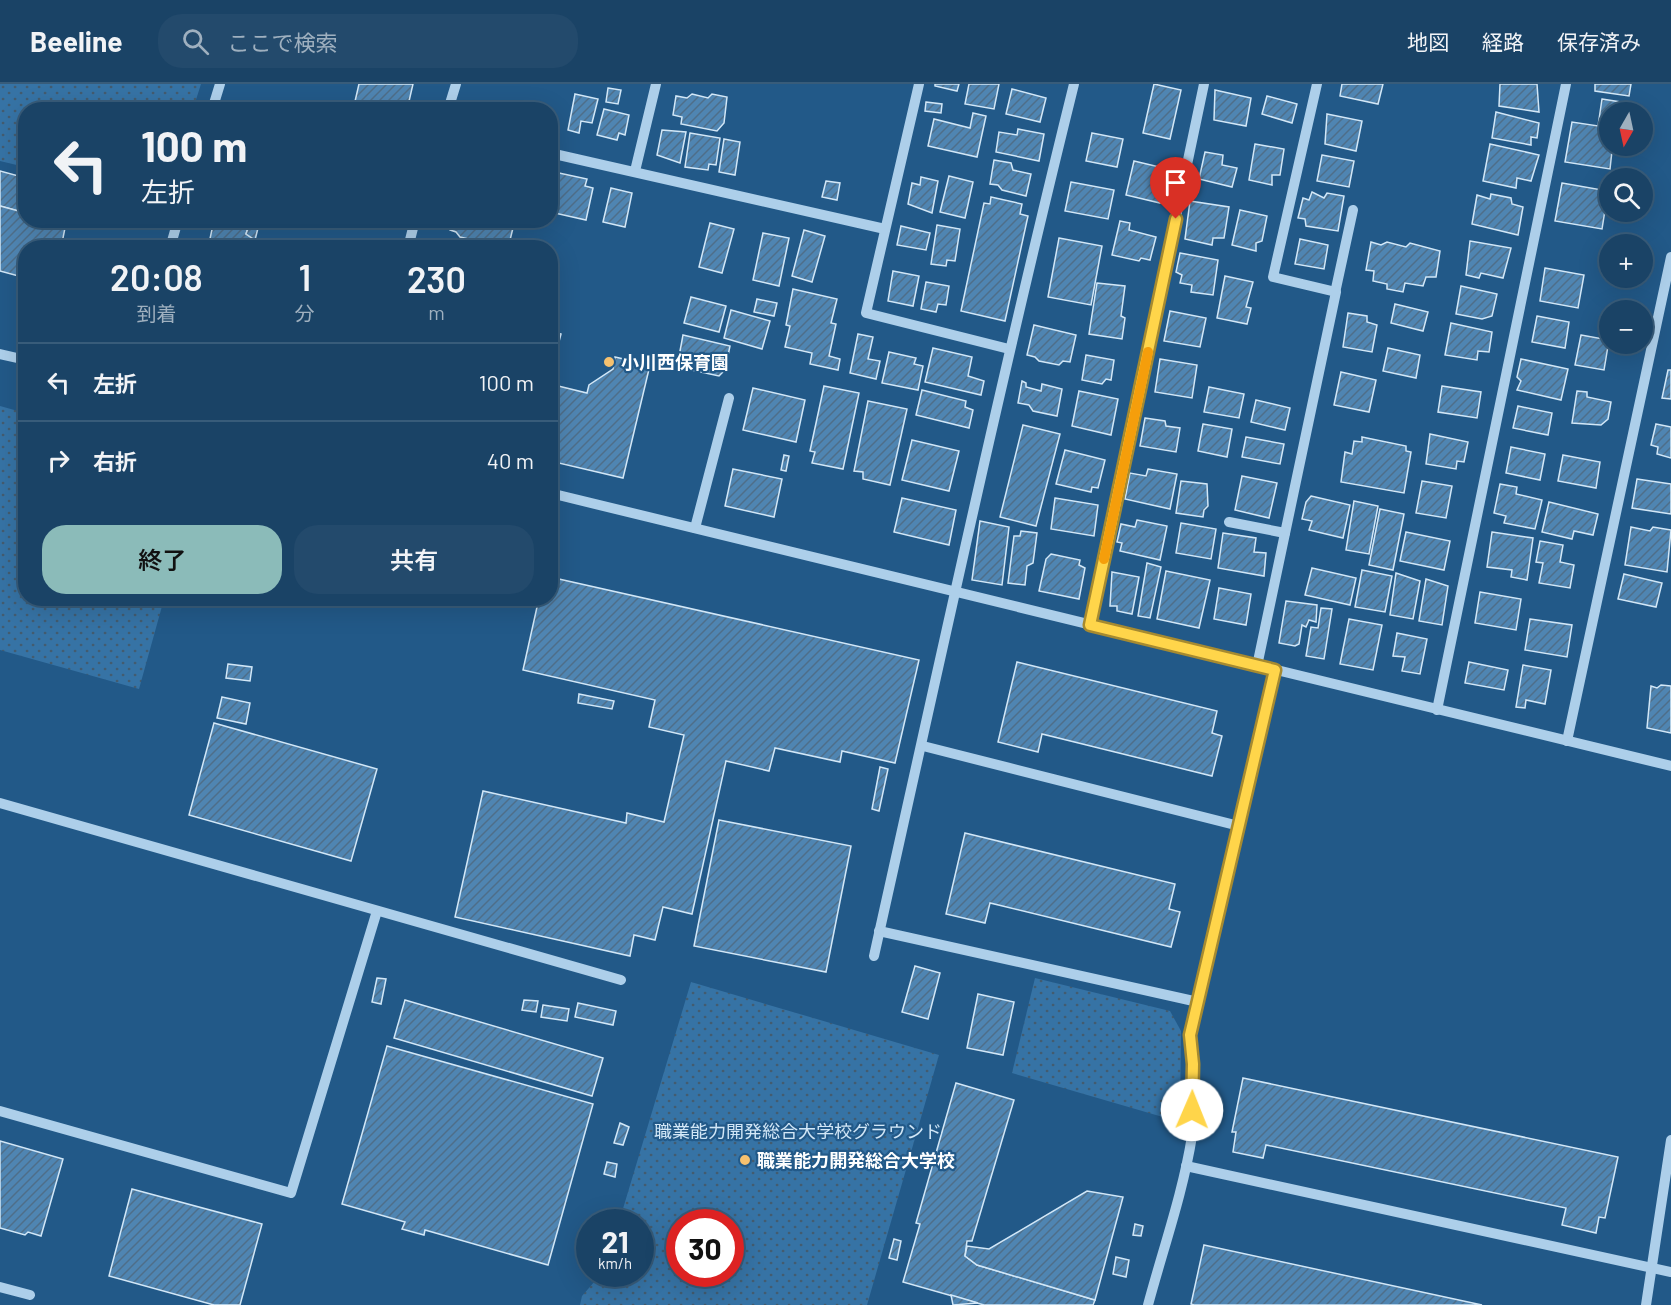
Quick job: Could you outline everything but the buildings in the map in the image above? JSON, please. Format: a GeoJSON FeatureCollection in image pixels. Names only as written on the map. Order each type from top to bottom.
{"type":"FeatureCollection","features":[{"type":"Feature","properties":{"kind":"street"},"geometry":{"type":"LineString","coordinates":[[214,102],[220,84]]}},
{"type":"Feature","properties":{"kind":"street"},"geometry":{"type":"LineString","coordinates":[[450,102],[456,84]]}},
{"type":"Feature","properties":{"kind":"street"},"geometry":{"type":"LineString","coordinates":[[635,171],[656,84]]}},
{"type":"Feature","properties":{"kind":"street"},"geometry":{"type":"LineString","coordinates":[[919,84],[866,313],[1009,349]]}},
{"type":"Feature","properties":{"kind":"street"},"geometry":{"type":"LineString","coordinates":[[874,957],[923,746],[953,592],[1009,349],[1074,84]]}},
{"type":"Feature","properties":{"kind":"street"},"geometry":{"type":"LineString","coordinates":[[1090,625],[1204,84]]}},
{"type":"Feature","properties":{"kind":"street"},"geometry":{"type":"LineString","coordinates":[[1317,84],[1273,277],[1335,293]]}},
{"type":"Feature","properties":{"kind":"street"},"geometry":{"type":"LineString","coordinates":[[1437,710],[1566,84]]}},
{"type":"Feature","properties":{"kind":"street"},"geometry":{"type":"LineString","coordinates":[[558,155],[885,229]]}},
{"type":"Feature","properties":{"kind":"street"},"geometry":{"type":"LineString","coordinates":[[1257,666],[1353,210]]}},
{"type":"Feature","properties":{"kind":"street"},"geometry":{"type":"LineString","coordinates":[[1567,741],[1671,257]]}},
{"type":"Feature","properties":{"kind":"street"},"geometry":{"type":"LineString","coordinates":[[0,354],[18,358]]}},
{"type":"Feature","properties":{"kind":"street"},"geometry":{"type":"LineString","coordinates":[[695,528],[729,398]]}},
{"type":"Feature","properties":{"kind":"street"},"geometry":{"type":"LineString","coordinates":[[558,495],[1671,766]]}},
{"type":"Feature","properties":{"kind":"street"},"geometry":{"type":"LineString","coordinates":[[1229,522],[1285,533]]}},
{"type":"Feature","properties":{"kind":"street"},"geometry":{"type":"LineString","coordinates":[[1148,1305],[1186,1166],[1192,1133],[1193,1064],[1190,1035],[1275,670]]}},
{"type":"Feature","properties":{"kind":"street"},"geometry":{"type":"LineString","coordinates":[[923,746],[1239,826]]}},
{"type":"Feature","properties":{"kind":"street"},"geometry":{"type":"LineString","coordinates":[[0,803],[621,980]]}},
{"type":"Feature","properties":{"kind":"street"},"geometry":{"type":"LineString","coordinates":[[0,1111],[291,1193],[377,911]]}},
{"type":"Feature","properties":{"kind":"street"},"geometry":{"type":"LineString","coordinates":[[879,931],[1198,1002]]}},
{"type":"Feature","properties":{"kind":"street"},"geometry":{"type":"LineString","coordinates":[[1646,1305],[1671,1140]]}},
{"type":"Feature","properties":{"kind":"street"},"geometry":{"type":"LineString","coordinates":[[1186,1166],[1671,1272]]}},
{"type":"Feature","properties":{"kind":"street"},"geometry":{"type":"LineString","coordinates":[[0,1287],[30,1295]]}},
{"type":"Feature","properties":{"kind":"green space"},"geometry":{"type":"Polygon","coordinates":[[[0,84],[201,84],[195,102],[18,102],[18,165],[0,161],[0,84]]]}},
{"type":"Feature","properties":{"kind":"green space"},"geometry":{"type":"Polygon","coordinates":[[[0,406],[18,411],[18,606],[162,606],[139,689],[0,650],[0,406]]]}},
{"type":"Feature","properties":{"kind":"green space"},"geometry":{"type":"Polygon","coordinates":[[[1035,978],[1170,1011],[1181,1031],[1180,1122],[1012,1073],[1035,978]]]}},
{"type":"Feature","properties":{"kind":"green space","name":"職業能力開発総合大学校グラウンド"},"geometry":{"type":"Polygon","coordinates":[[[691,982],[939,1055],[867,1305],[580,1305],[582,1296],[590,1287],[654,1287],[654,1209],[623,1209],[691,982]]]}},
{"type":"Feature","properties":{"kind":"slow traffic"},"geometry":{"type":"LineString","coordinates":[[1104,559],[1148,352]]}},
{"type":"Feature","properties":{"kind":"place","name":"小川西保育園"},"geometry":{"type":"Point","coordinates":[609,362]}},
{"type":"Feature","properties":{"kind":"place","name":"職業能力開発総合大学校"},"geometry":{"type":"Point","coordinates":[745,1160]}},
{"type":"Feature","properties":{"kind":"route"},"geometry":{"type":"LineString","coordinates":[[1176,219],[1090,625],[1275,670],[1190,1035],[1193,1064],[1192,1110]]}}]}
